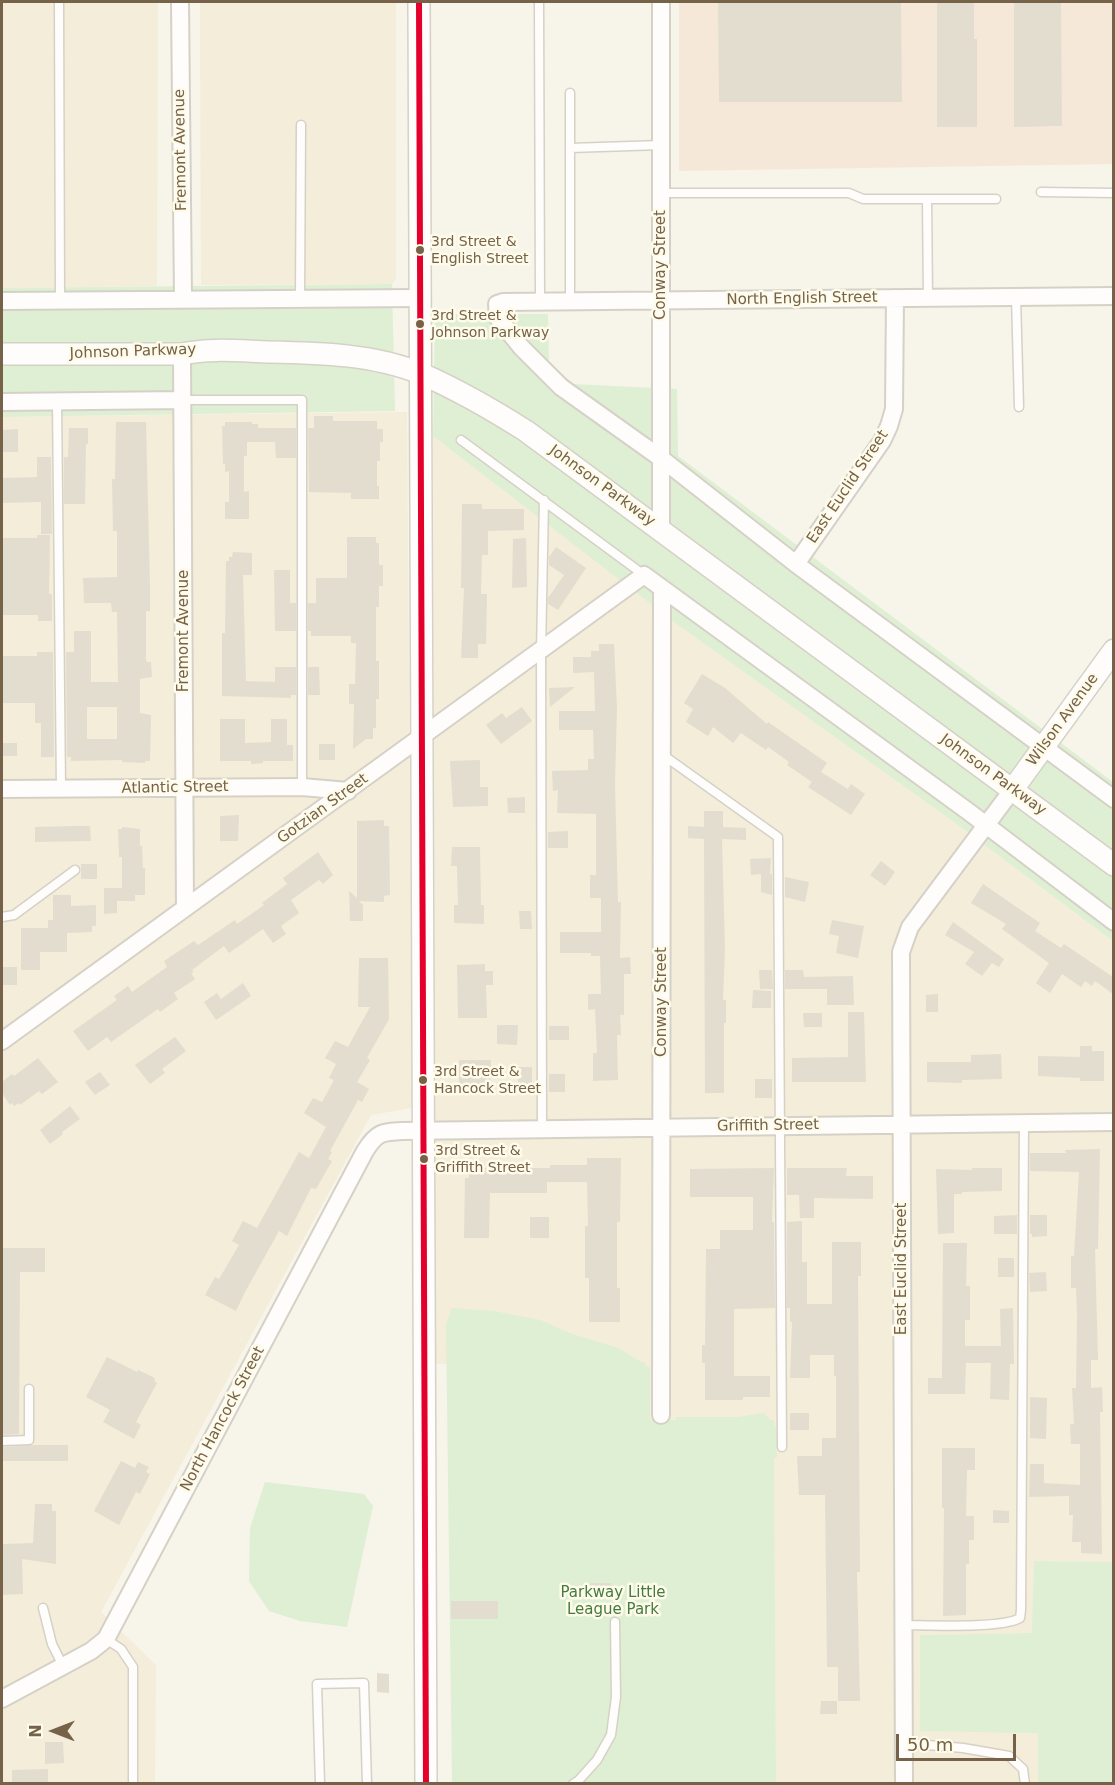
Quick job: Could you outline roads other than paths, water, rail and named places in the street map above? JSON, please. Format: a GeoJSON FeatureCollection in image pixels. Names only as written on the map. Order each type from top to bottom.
{"type":"FeatureCollection","features":[{"type":"Feature","properties":{"kind":"street","name":"Fremont Avenue"},"geometry":{"type":"LineString","coordinates":[[180,2],[183,299]]}},
{"type":"Feature","properties":{"kind":"street"},"geometry":{"type":"LineString","coordinates":[[419,2],[426,1784]]}},
{"type":"Feature","properties":{"kind":"street","name":"Conway Street"},"geometry":{"type":"LineString","coordinates":[[661,2],[661,529]]}},
{"type":"Feature","properties":{"kind":"street","name":"North English Street"},"geometry":{"type":"LineString","coordinates":[[662,459],[561,387],[521,347],[498,318],[497,304],[503,302],[1113,296]]}},
{"type":"Feature","properties":{"kind":"street"},"geometry":{"type":"LineString","coordinates":[[2,301],[420,298]]}},
{"type":"Feature","properties":{"kind":"street","name":"East Euclid Street"},"geometry":{"type":"LineString","coordinates":[[796,564],[882,441],[890,426],[894,400],[895,298]]}},
{"type":"Feature","properties":{"kind":"street","name":"Johnson Parkway"},"geometry":{"type":"LineString","coordinates":[[2,354],[182,354],[202,349],[341,356],[379,362],[420,374],[493,410],[526,431],[1113,865]]}},
{"type":"Feature","properties":{"kind":"street","name":"Fremont Avenue"},"geometry":{"type":"LineString","coordinates":[[182,354],[185,908]]}},
{"type":"Feature","properties":{"kind":"street"},"geometry":{"type":"LineString","coordinates":[[2,402],[182,400]]}},
{"type":"Feature","properties":{"kind":"street"},"geometry":{"type":"LineString","coordinates":[[662,459],[796,564],[1113,799]]}},
{"type":"Feature","properties":{"kind":"street"},"geometry":{"type":"LineString","coordinates":[[644,575],[1113,922]]}},
{"type":"Feature","properties":{"kind":"street","name":"Gotzian Street"},"geometry":{"type":"LineString","coordinates":[[2,1041],[644,575]]}},
{"type":"Feature","properties":{"kind":"street","name":"Conway Street"},"geometry":{"type":"LineString","coordinates":[[661,1415],[662,590]]}},
{"type":"Feature","properties":{"kind":"street","name":"Wilson Avenue"},"geometry":{"type":"LineString","coordinates":[[1013,789],[1113,650]]}},
{"type":"Feature","properties":{"kind":"street","name":"Atlantic Street"},"geometry":{"type":"LineString","coordinates":[[2,789],[302,787],[348,791]]}},
{"type":"Feature","properties":{"kind":"street","name":"East Euclid Street"},"geometry":{"type":"LineString","coordinates":[[904,1784],[901,951],[910,927],[1013,789]]}},
{"type":"Feature","properties":{"kind":"street","name":"Griffith Street"},"geometry":{"type":"LineString","coordinates":[[423,1130],[1113,1122]]}},
{"type":"Feature","properties":{"kind":"street","name":"North Hancock Street"},"geometry":{"type":"LineString","coordinates":[[2,1700],[91,1651],[106,1639],[372,1140],[384,1132],[423,1130]]}},
{"type":"Feature","properties":{"kind":"lane"},"geometry":{"type":"LineString","coordinates":[[59,2],[60,301]]}},
{"type":"Feature","properties":{"kind":"lane"},"geometry":{"type":"LineString","coordinates":[[539,2],[540,302]]}},
{"type":"Feature","properties":{"kind":"lane"},"geometry":{"type":"LineString","coordinates":[[570,93],[570,302]]}},
{"type":"Feature","properties":{"kind":"lane"},"geometry":{"type":"LineString","coordinates":[[300,298],[301,125]]}},
{"type":"Feature","properties":{"kind":"lane"},"geometry":{"type":"LineString","coordinates":[[570,148],[661,145]]}},
{"type":"Feature","properties":{"kind":"lane"},"geometry":{"type":"LineString","coordinates":[[1041,192],[1113,193]]}},
{"type":"Feature","properties":{"kind":"lane"},"geometry":{"type":"LineString","coordinates":[[661,193],[849,193],[863,199],[996,199]]}},
{"type":"Feature","properties":{"kind":"lane"},"geometry":{"type":"LineString","coordinates":[[927,199],[928,298]]}},
{"type":"Feature","properties":{"kind":"lane"},"geometry":{"type":"LineString","coordinates":[[1016,297],[1019,407]]}},
{"type":"Feature","properties":{"kind":"lane"},"geometry":{"type":"LineString","coordinates":[[182,400],[302,400],[302,787]]}},
{"type":"Feature","properties":{"kind":"lane"},"geometry":{"type":"LineString","coordinates":[[57,401],[61,789]]}},
{"type":"Feature","properties":{"kind":"lane"},"geometry":{"type":"LineString","coordinates":[[461,440],[644,575]]}},
{"type":"Feature","properties":{"kind":"lane"},"geometry":{"type":"LineString","coordinates":[[542,1129],[541,651],[544,500]]}},
{"type":"Feature","properties":{"kind":"lane"},"geometry":{"type":"LineString","coordinates":[[663,755],[778,837],[782,1447]]}},
{"type":"Feature","properties":{"kind":"lane"},"geometry":{"type":"LineString","coordinates":[[2,917],[14,915],[75,870]]}},
{"type":"Feature","properties":{"kind":"lane"},"geometry":{"type":"LineString","coordinates":[[903,1625],[983,1624],[1014,1621],[1020,1618],[1024,1122]]}},
{"type":"Feature","properties":{"kind":"lane"},"geometry":{"type":"LineString","coordinates":[[2,1441],[29,1440],[29,1389]]}},
{"type":"Feature","properties":{"kind":"lane"},"geometry":{"type":"LineString","coordinates":[[43,1608],[52,1644],[63,1666]]}},
{"type":"Feature","properties":{"kind":"lane"},"geometry":{"type":"LineString","coordinates":[[573,1784],[597,1760],[611,1735],[616,1697],[615,1622]]}},
{"type":"Feature","properties":{"kind":"lane"},"geometry":{"type":"LineString","coordinates":[[106,1639],[121,1649],[133,1667],[133,1784]]}},
{"type":"Feature","properties":{"kind":"lane"},"geometry":{"type":"LineString","coordinates":[[320,1784],[317,1684],[364,1683],[367,1784]]}},
{"type":"Feature","properties":{"kind":"lane"},"geometry":{"type":"LineString","coordinates":[[904,1743],[963,1748],[1009,1756],[1023,1768],[1025,1784]]}},
{"type":"Feature","properties":{"kind":"place","name":"3rd Street & English Street"},"geometry":{"type":"Point","coordinates":[420,250]}},
{"type":"Feature","properties":{"kind":"place","name":"3rd Street & Johnson Parkway"},"geometry":{"type":"Point","coordinates":[420,324]}},
{"type":"Feature","properties":{"kind":"place","name":"3rd Street & Hancock Street"},"geometry":{"type":"Point","coordinates":[423,1080]}},
{"type":"Feature","properties":{"kind":"place","name":"3rd Street & Griffith Street"},"geometry":{"type":"Point","coordinates":[424,1159]}},
{"type":"Feature","properties":{"kind":"park label","name":"Parkway Little League Park"},"geometry":{"type":"Point","coordinates":[613,1602]}}]}
